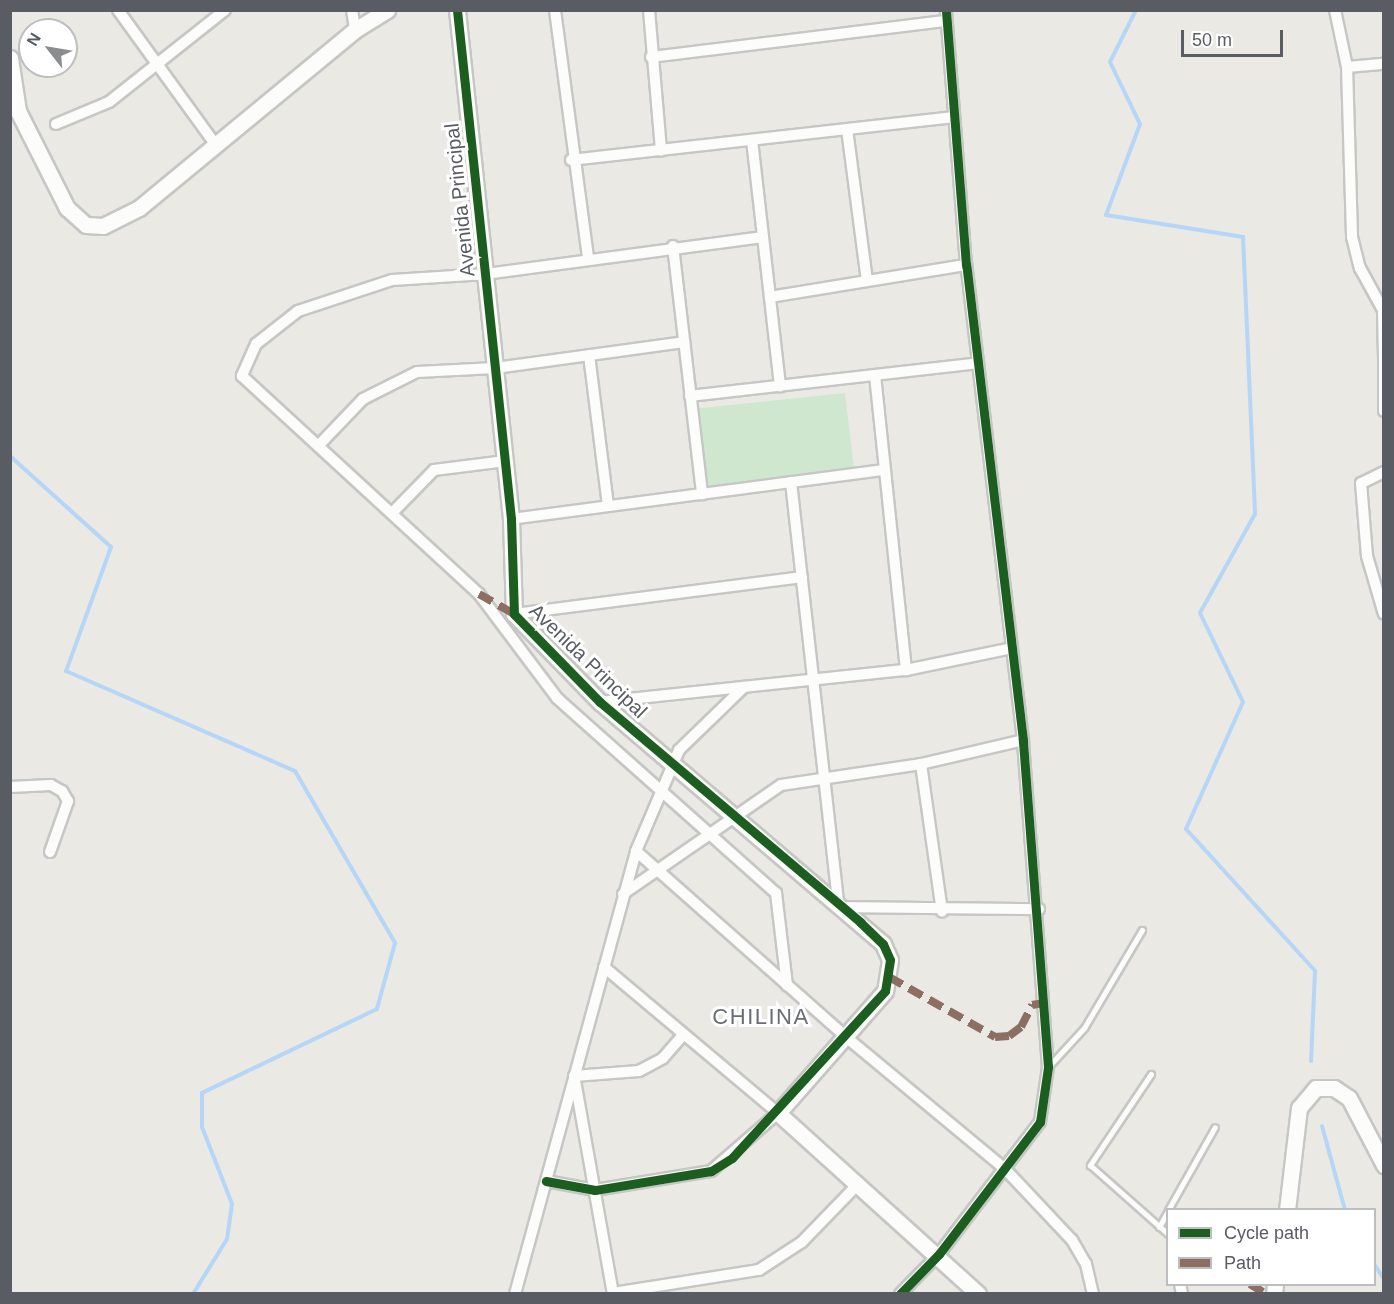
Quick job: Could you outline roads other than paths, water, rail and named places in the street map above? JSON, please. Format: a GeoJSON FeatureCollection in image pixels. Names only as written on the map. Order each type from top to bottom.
{"type":"FeatureCollection","features":[{"type":"Feature","properties":{"kind":"street"},"geometry":{"type":"LineString","coordinates":[[118,10],[156,66],[217,147]]}},
{"type":"Feature","properties":{"kind":"street"},"geometry":{"type":"LineString","coordinates":[[56,124],[109,102],[225,10]]}},
{"type":"Feature","properties":{"kind":"street"},"geometry":{"type":"LineString","coordinates":[[352,10],[355,30]]}},
{"type":"Feature","properties":{"kind":"street"},"geometry":{"type":"LineString","coordinates":[[10,58],[18,111],[66,208],[86,225],[122,219],[217,147],[355,30],[387,10]]}},
{"type":"Feature","properties":{"kind":"street","name":"Avenida Principal"},"geometry":{"type":"LineString","coordinates":[[457,10],[511,519],[514,614],[600,702],[883,944],[890,960],[885,991],[778,1113]]}},
{"type":"Feature","properties":{"kind":"street"},"geometry":{"type":"LineString","coordinates":[[555,10],[571,160],[588,257]]}},
{"type":"Feature","properties":{"kind":"street"},"geometry":{"type":"LineString","coordinates":[[649,10],[651,57],[661,150]]}},
{"type":"Feature","properties":{"kind":"street"},"geometry":{"type":"LineString","coordinates":[[1335,10],[1347,67],[1352,237],[1360,268],[1383,310],[1383,411]]}},
{"type":"Feature","properties":{"kind":"street"},"geometry":{"type":"LineString","coordinates":[[651,57],[946,16],[952,117],[966,265],[1023,740],[1039,909],[1048,1067],[1040,1122],[939,1254],[900,1293]]}},
{"type":"Feature","properties":{"kind":"street"},"geometry":{"type":"LineString","coordinates":[[1347,67],[1383,64]]}},
{"type":"Feature","properties":{"kind":"street"},"geometry":{"type":"LineString","coordinates":[[571,160],[952,117]]}},
{"type":"Feature","properties":{"kind":"street"},"geometry":{"type":"LineString","coordinates":[[847,129],[867,281]]}},
{"type":"Feature","properties":{"kind":"street"},"geometry":{"type":"LineString","coordinates":[[752,140],[780,386]]}},
{"type":"Feature","properties":{"kind":"street"},"geometry":{"type":"LineString","coordinates":[[763,237],[588,257],[486,274],[392,280],[298,311],[256,344],[242,376],[394,511],[479,594],[557,698],[776,893],[787,985]]}},
{"type":"Feature","properties":{"kind":"street"},"geometry":{"type":"LineString","coordinates":[[673,246],[702,494]]}},
{"type":"Feature","properties":{"kind":"street"},"geometry":{"type":"LineString","coordinates":[[770,297],[966,265]]}},
{"type":"Feature","properties":{"kind":"street"},"geometry":{"type":"LineString","coordinates":[[320,445],[363,399],[390,381],[417,372],[495,368],[684,342]]}},
{"type":"Feature","properties":{"kind":"street"},"geometry":{"type":"LineString","coordinates":[[589,355],[608,506]]}},
{"type":"Feature","properties":{"kind":"street"},"geometry":{"type":"LineString","coordinates":[[690,396],[978,363]]}},
{"type":"Feature","properties":{"kind":"street"},"geometry":{"type":"LineString","coordinates":[[875,375],[906,670]]}},
{"type":"Feature","properties":{"kind":"street"},"geometry":{"type":"LineString","coordinates":[[394,511],[434,470],[505,461]]}},
{"type":"Feature","properties":{"kind":"street"},"geometry":{"type":"LineString","coordinates":[[511,519],[885,470]]}},
{"type":"Feature","properties":{"kind":"street"},"geometry":{"type":"LineString","coordinates":[[1383,472],[1361,483],[1367,556],[1383,614]]}},
{"type":"Feature","properties":{"kind":"street"},"geometry":{"type":"LineString","coordinates":[[791,482],[839,907],[942,912],[1039,909]]}},
{"type":"Feature","properties":{"kind":"street"},"geometry":{"type":"LineString","coordinates":[[514,614],[802,578]]}},
{"type":"Feature","properties":{"kind":"street"},"geometry":{"type":"LineString","coordinates":[[600,702],[906,670],[1012,648]]}},
{"type":"Feature","properties":{"kind":"street"},"geometry":{"type":"LineString","coordinates":[[515,1293],[636,850],[679,750],[744,687]]}},
{"type":"Feature","properties":{"kind":"street"},"geometry":{"type":"LineString","coordinates":[[623,894],[781,785],[824,775],[921,764],[1023,740]]}},
{"type":"Feature","properties":{"kind":"street"},"geometry":{"type":"LineString","coordinates":[[921,764],[942,912]]}},
{"type":"Feature","properties":{"kind":"street"},"geometry":{"type":"LineString","coordinates":[[10,787],[51,785],[62,791],[68,801],[50,852]]}},
{"type":"Feature","properties":{"kind":"street"},"geometry":{"type":"LineString","coordinates":[[636,850],[660,868],[846,1037],[1005,1169],[1072,1239],[1086,1264],[1093,1293]]}},
{"type":"Feature","properties":{"kind":"street"},"geometry":{"type":"LineString","coordinates":[[604,967],[682,1036],[778,1113],[859,1183],[939,1254],[978,1293]]}},
{"type":"Feature","properties":{"kind":"street"},"geometry":{"type":"LineString","coordinates":[[574,1076],[639,1071],[663,1058],[682,1036]]}},
{"type":"Feature","properties":{"kind":"street"},"geometry":{"type":"LineString","coordinates":[[574,1076],[613,1293],[759,1270],[802,1242],[859,1183]]}},
{"type":"Feature","properties":{"kind":"street"},"geometry":{"type":"LineString","coordinates":[[1287,1208],[1299,1108],[1316,1088],[1334,1088],[1349,1098],[1383,1165]]}},
{"type":"Feature","properties":{"kind":"street"},"geometry":{"type":"LineString","coordinates":[[546,1181],[595,1190],[711,1171],[778,1113]]}},
{"type":"Feature","properties":{"kind":"lane"},"geometry":{"type":"LineString","coordinates":[[1048,1067],[1084,1028],[1142,930]]}},
{"type":"Feature","properties":{"kind":"lane"},"geometry":{"type":"LineString","coordinates":[[1151,1074],[1090,1165],[1166,1233]]}},
{"type":"Feature","properties":{"kind":"lane"},"geometry":{"type":"LineString","coordinates":[[1169,1208],[1215,1127]]}},
{"type":"Feature","properties":{"kind":"lane"},"geometry":{"type":"LineString","coordinates":[[1159,1227],[1166,1214]]}},
{"type":"Feature","properties":{"kind":"waterway"},"geometry":{"type":"LineString","coordinates":[[1136,10],[1110,62],[1140,124],[1106,215],[1243,237],[1255,514],[1200,613],[1243,702],[1186,829],[1315,971],[1311,1061]]}},
{"type":"Feature","properties":{"kind":"waterway"},"geometry":{"type":"LineString","coordinates":[[10,456],[111,547],[66,671],[295,771],[395,943],[377,1009],[202,1093],[202,1127],[232,1204],[227,1239],[193,1294]]}},
{"type":"Feature","properties":{"kind":"waterway"},"geometry":{"type":"LineString","coordinates":[[1322,1126],[1344,1208]]}},
{"type":"Feature","properties":{"kind":"waterway"},"geometry":{"type":"LineString","coordinates":[[1376,1267],[1384,1279]]}},
{"type":"Feature","properties":{"kind":"district","name":"CHILINA"},"geometry":{"type":"Point","coordinates":[761,1017]}}]}
